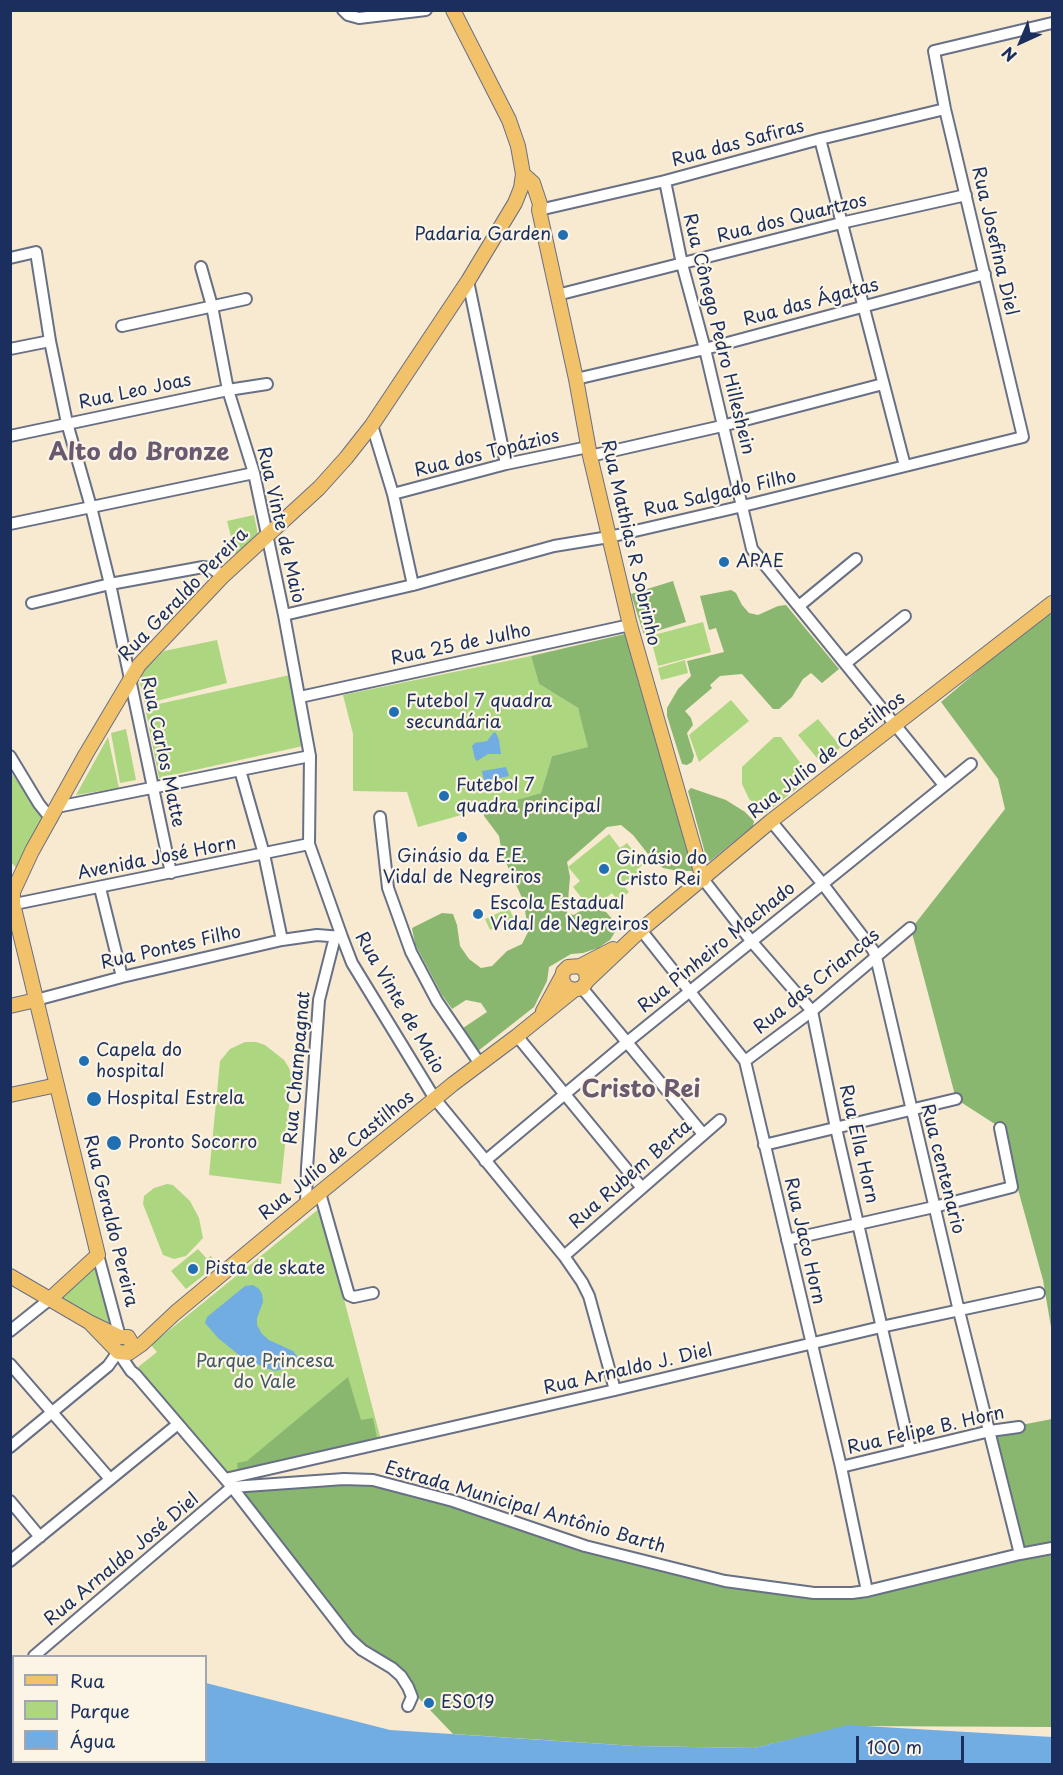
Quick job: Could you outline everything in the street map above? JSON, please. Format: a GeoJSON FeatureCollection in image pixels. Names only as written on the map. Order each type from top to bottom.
{"type":"FeatureCollection","features":[{"type":"Feature","properties":{"kind":"main road","name":"Rua Geraldo Pereira"},"geometry":{"type":"LineString","coordinates":[[98,1255],[12,905],[13,892],[54,813],[130,678],[149,654],[223,576],[319,488],[346,458],[372,425],[468,281],[519,195],[523,174],[518,146],[509,120],[453,10]]}},
{"type":"Feature","properties":{"kind":"main road","name":"Rua Mathias R Sobrinho"},"geometry":{"type":"LineString","coordinates":[[523,174],[533,183],[540,204],[539,210],[576,379],[589,452],[630,625],[703,879]]}},
{"type":"Feature","properties":{"kind":"main road"},"geometry":{"type":"LineString","coordinates":[[519,195],[539,210]]}},
{"type":"Feature","properties":{"kind":"main road","name":"Rua Julio de Castilhos"},"geometry":{"type":"LineString","coordinates":[[123,1353],[142,1344],[306,1204],[435,1099],[581,986],[641,930],[771,821],[1053,603]]}},
{"type":"Feature","properties":{"kind":"main road","name":"Rua Julio de Castilhos"},"geometry":{"type":"LineString","coordinates":[[580,966],[628,942]]}},
{"type":"Feature","properties":{"kind":"main road"},"geometry":{"type":"LineString","coordinates":[[580,966],[586,972],[581,986],[566,987],[562,976],[568,967],[580,966]]}},
{"type":"Feature","properties":{"kind":"main road","name":"Rua Julio de Castilhos"},"geometry":{"type":"LineString","coordinates":[[540,1017],[562,976]]}},
{"type":"Feature","properties":{"kind":"main road","name":"Rua Pontes Filho"},"geometry":{"type":"LineString","coordinates":[[10,1006],[36,1000]]}},
{"type":"Feature","properties":{"kind":"main road"},"geometry":{"type":"LineString","coordinates":[[10,1095],[57,1085]]}},
{"type":"Feature","properties":{"kind":"main road"},"geometry":{"type":"LineString","coordinates":[[50,1299],[98,1255]]}},
{"type":"Feature","properties":{"kind":"main road"},"geometry":{"type":"LineString","coordinates":[[10,1276],[89,1322],[120,1337],[128,1337],[132,1347],[123,1353],[89,1322]]}},
{"type":"Feature","properties":{"kind":"main road"},"geometry":{"type":"LineString","coordinates":[[34,1290],[63,1289]]}},
{"type":"Feature","properties":{"kind":"main road","name":"Rua Julio de Castilhos"},"geometry":{"type":"LineString","coordinates":[[120,1337],[160,1327]]}},
{"type":"Feature","properties":{"kind":"street"},"geometry":{"type":"LineString","coordinates":[[343,10],[348,15],[359,18],[426,10]]}},
{"type":"Feature","properties":{"kind":"street","name":"Rua Josefina Diel"},"geometry":{"type":"LineString","coordinates":[[1023,437],[945,109],[934,51],[1053,23]]}},
{"type":"Feature","properties":{"kind":"street","name":"Rua das Safiras"},"geometry":{"type":"LineString","coordinates":[[539,210],[665,181],[820,139],[945,109]]}},
{"type":"Feature","properties":{"kind":"street"},"geometry":{"type":"LineString","coordinates":[[820,139],[905,466]]}},
{"type":"Feature","properties":{"kind":"street","name":"Rua Cônego Pedro Hilleshein"},"geometry":{"type":"LineString","coordinates":[[665,181],[682,264],[744,507],[752,549],[944,785]]}},
{"type":"Feature","properties":{"kind":"street","name":"Rua dos Quartzos"},"geometry":{"type":"LineString","coordinates":[[557,295],[842,223],[966,195]]}},
{"type":"Feature","properties":{"kind":"street","name":"Rua Carlos Matte"},"geometry":{"type":"LineString","coordinates":[[10,258],[36,252],[50,341],[67,423],[110,584],[171,873]]}},
{"type":"Feature","properties":{"kind":"street","name":"Rua Vinte de Maio"},"geometry":{"type":"LineString","coordinates":[[201,267],[212,306],[228,390],[254,473],[284,615],[310,756],[309,844],[338,937],[435,1099],[564,1256],[589,1296],[615,1390]]}},
{"type":"Feature","properties":{"kind":"street","name":"Rua das Ágatas"},"geometry":{"type":"LineString","coordinates":[[576,379],[705,349],[985,274]]}},
{"type":"Feature","properties":{"kind":"street"},"geometry":{"type":"LineString","coordinates":[[468,281],[506,464]]}},
{"type":"Feature","properties":{"kind":"street"},"geometry":{"type":"LineString","coordinates":[[122,326],[246,299]]}},
{"type":"Feature","properties":{"kind":"street"},"geometry":{"type":"LineString","coordinates":[[10,349],[50,341]]}},
{"type":"Feature","properties":{"kind":"street","name":"Rua Leo Joas"},"geometry":{"type":"LineString","coordinates":[[10,436],[228,390],[267,384]]}},
{"type":"Feature","properties":{"kind":"street","name":"Rua dos Topázios"},"geometry":{"type":"LineString","coordinates":[[393,494],[506,464],[589,452],[722,426],[884,384]]}},
{"type":"Feature","properties":{"kind":"street"},"geometry":{"type":"LineString","coordinates":[[372,425],[393,494],[413,585]]}},
{"type":"Feature","properties":{"kind":"street","name":"Rua Salgado Filho"},"geometry":{"type":"LineString","coordinates":[[284,615],[413,585],[554,546],[609,537],[744,507],[1023,437]]}},
{"type":"Feature","properties":{"kind":"street"},"geometry":{"type":"LineString","coordinates":[[10,524],[254,473]]}},
{"type":"Feature","properties":{"kind":"street"},"geometry":{"type":"LineString","coordinates":[[799,606],[856,559]]}},
{"type":"Feature","properties":{"kind":"street"},"geometry":{"type":"LineString","coordinates":[[32,603],[110,584],[203,567],[211,568],[223,576]]}},
{"type":"Feature","properties":{"kind":"street"},"geometry":{"type":"LineString","coordinates":[[846,663],[905,616]]}},
{"type":"Feature","properties":{"kind":"street","name":"Rua 25 de Julho"},"geometry":{"type":"LineString","coordinates":[[300,697],[630,625]]}},
{"type":"Feature","properties":{"kind":"street"},"geometry":{"type":"LineString","coordinates":[[10,756],[39,804],[54,813],[152,788],[310,756]]}},
{"type":"Feature","properties":{"kind":"street","name":"Rua Pinheiro Machado"},"geometry":{"type":"LineString","coordinates":[[485,1161],[626,1043],[971,764]]}},
{"type":"Feature","properties":{"kind":"street"},"geometry":{"type":"LineString","coordinates":[[240,770],[264,854],[282,940]]}},
{"type":"Feature","properties":{"kind":"street"},"geometry":{"type":"LineString","coordinates":[[380,817],[388,888],[411,952],[437,1001],[480,1064]]}},
{"type":"Feature","properties":{"kind":"street","name":"Rua centenario"},"geometry":{"type":"LineString","coordinates":[[771,821],[822,883],[876,957],[934,1208],[1020,1554]]}},
{"type":"Feature","properties":{"kind":"street","name":"Avenida José Horn"},"geometry":{"type":"LineString","coordinates":[[12,905],[309,844]]}},
{"type":"Feature","properties":{"kind":"street","name":"Rua Ella Horn"},"geometry":{"type":"LineString","coordinates":[[703,879],[752,942],[812,1011],[836,1128],[910,1450]]}},
{"type":"Feature","properties":{"kind":"street"},"geometry":{"type":"LineString","coordinates":[[100,888],[122,978]]}},
{"type":"Feature","properties":{"kind":"street","name":"Rua das Criancas"},"geometry":{"type":"LineString","coordinates":[[745,1061],[812,1011],[910,928]]}},
{"type":"Feature","properties":{"kind":"street","name":"Rua Jaco Horn"},"geometry":{"type":"LineString","coordinates":[[641,930],[745,1061],[841,1467],[867,1591]]}},
{"type":"Feature","properties":{"kind":"street","name":"Rua Pontes Filho"},"geometry":{"type":"LineString","coordinates":[[36,1000],[282,940],[317,935],[338,937]]}},
{"type":"Feature","properties":{"kind":"street","name":"Rua Champagnat"},"geometry":{"type":"LineString","coordinates":[[306,1204],[319,1000],[338,937]]}},
{"type":"Feature","properties":{"kind":"street"},"geometry":{"type":"LineString","coordinates":[[581,986],[703,1134]]}},
{"type":"Feature","properties":{"kind":"street"},"geometry":{"type":"LineString","coordinates":[[517,1036],[642,1188]]}},
{"type":"Feature","properties":{"kind":"street"},"geometry":{"type":"LineString","coordinates":[[764,1145],[956,1099]]}},
{"type":"Feature","properties":{"kind":"street","name":"Rua Rubem Berta"},"geometry":{"type":"LineString","coordinates":[[564,1256],[720,1120]]}},
{"type":"Feature","properties":{"kind":"street"},"geometry":{"type":"LineString","coordinates":[[787,1240],[934,1208],[1012,1187],[1000,1128]]}},
{"type":"Feature","properties":{"kind":"street"},"geometry":{"type":"LineString","coordinates":[[320,1193],[349,1295],[354,1298],[374,1293]]}},
{"type":"Feature","properties":{"kind":"street","name":"Rua Geraldo Pereira"},"geometry":{"type":"LineString","coordinates":[[98,1255],[120,1337]]}},
{"type":"Feature","properties":{"kind":"street","name":"Rua Arnaldo J. Diel"},"geometry":{"type":"LineString","coordinates":[[228,1483],[881,1327],[1039,1293]]}},
{"type":"Feature","properties":{"kind":"street"},"geometry":{"type":"LineString","coordinates":[[10,1331],[50,1299]]}},
{"type":"Feature","properties":{"kind":"street"},"geometry":{"type":"LineString","coordinates":[[123,1353],[136,1375],[228,1483],[350,1639],[362,1650],[401,1676],[412,1697],[408,1706]]}},
{"type":"Feature","properties":{"kind":"street","name":"Rua Julio de Castilhos"},"geometry":{"type":"LineString","coordinates":[[10,1447],[123,1353]]}},
{"type":"Feature","properties":{"kind":"street"},"geometry":{"type":"LineString","coordinates":[[10,1364],[110,1479]]}},
{"type":"Feature","properties":{"kind":"street"},"geometry":{"type":"LineString","coordinates":[[10,1561],[178,1424]]}},
{"type":"Feature","properties":{"kind":"street","name":"Rua Felipe B. Horn"},"geometry":{"type":"LineString","coordinates":[[841,1467],[990,1431],[1019,1427]]}},
{"type":"Feature","properties":{"kind":"street","name":"Estrada Municipal Antônio Barth"},"geometry":{"type":"LineString","coordinates":[[228,1483],[373,1480],[453,1501],[585,1546],[725,1581],[814,1593],[867,1591],[1053,1548]]}},
{"type":"Feature","properties":{"kind":"street","name":"Rua Arnaldo José Diel"},"geometry":{"type":"LineString","coordinates":[[35,1655],[228,1483]]}},
{"type":"Feature","properties":{"kind":"street"},"geometry":{"type":"LineString","coordinates":[[10,1501],[40,1537]]}},
{"type":"Feature","properties":{"kind":"green space"},"geometry":{"type":"Polygon","coordinates":[[[254,515],[258,535],[236,556],[227,521],[254,515]]]}},
{"type":"Feature","properties":{"kind":"green space"},"geometry":{"type":"Polygon","coordinates":[[[673,581],[686,622],[644,635],[631,594],[673,581]]]}},
{"type":"Feature","properties":{"kind":"green space"},"geometry":{"type":"Polygon","coordinates":[[[731,590],[736,593],[749,613],[758,615],[786,605],[839,669],[822,683],[811,673],[803,679],[792,697],[779,709],[773,709],[742,674],[720,676],[710,685],[712,688],[685,711],[693,725],[687,733],[694,756],[692,762],[687,765],[682,764],[667,716],[667,708],[678,689],[691,676],[687,661],[724,652],[716,628],[709,630],[700,596],[731,590]]]}},
{"type":"Feature","properties":{"kind":"green space"},"geometry":{"type":"Polygon","coordinates":[[[1052,607],[1052,1333],[1043,1280],[1001,1128],[956,1099],[911,929],[1005,809],[998,779],[941,702],[1052,607]]]}},
{"type":"Feature","properties":{"kind":"green space"},"geometry":{"type":"Polygon","coordinates":[[[703,622],[711,652],[658,666],[650,636],[703,622]]]}},
{"type":"Feature","properties":{"kind":"green space"},"geometry":{"type":"Polygon","coordinates":[[[625,634],[694,871],[663,868],[621,825],[607,827],[567,862],[570,877],[567,913],[574,915],[583,909],[592,908],[606,912],[614,921],[615,932],[610,940],[598,948],[571,954],[549,967],[547,981],[534,1007],[478,1051],[463,1028],[487,1012],[481,1003],[466,1000],[452,1009],[415,944],[412,928],[442,913],[453,914],[460,946],[469,959],[481,968],[492,966],[507,951],[522,944],[528,932],[524,902],[502,854],[499,836],[484,816],[483,809],[541,793],[552,756],[588,747],[578,708],[539,684],[531,656],[625,634]]]}},
{"type":"Feature","properties":{"kind":"green space"},"geometry":{"type":"Polygon","coordinates":[[[217,640],[227,683],[145,704],[139,680],[145,669],[164,651],[217,640]]]}},
{"type":"Feature","properties":{"kind":"green space"},"geometry":{"type":"Polygon","coordinates":[[[531,656],[539,684],[578,708],[589,747],[552,756],[541,793],[418,827],[407,792],[353,791],[353,734],[343,695],[531,656]]]}},
{"type":"Feature","properties":{"kind":"green space"},"geometry":{"type":"Polygon","coordinates":[[[685,660],[688,673],[661,680],[658,668],[685,660]]]}},
{"type":"Feature","properties":{"kind":"green space"},"geometry":{"type":"Polygon","coordinates":[[[290,675],[303,746],[159,778],[145,707],[290,675]]]}},
{"type":"Feature","properties":{"kind":"green space"},"geometry":{"type":"Polygon","coordinates":[[[731,700],[749,721],[699,762],[689,735],[731,700]]]}},
{"type":"Feature","properties":{"kind":"green space"},"geometry":{"type":"Polygon","coordinates":[[[818,719],[841,747],[821,763],[798,735],[818,719]]]}},
{"type":"Feature","properties":{"kind":"green space"},"geometry":{"type":"Polygon","coordinates":[[[126,729],[136,780],[120,783],[111,733],[126,729]]]}},
{"type":"Feature","properties":{"kind":"green space"},"geometry":{"type":"Polygon","coordinates":[[[108,737],[119,788],[76,795],[108,737]]]}},
{"type":"Feature","properties":{"kind":"green space"},"geometry":{"type":"Polygon","coordinates":[[[774,737],[781,737],[811,777],[766,813],[749,799],[742,784],[742,767],[774,737]]]}},
{"type":"Feature","properties":{"kind":"green space"},"geometry":{"type":"Polygon","coordinates":[[[10,771],[45,818],[17,869],[11,862],[10,771]]]}},
{"type":"Feature","properties":{"kind":"green space"},"geometry":{"type":"Polygon","coordinates":[[[691,788],[726,800],[745,812],[754,821],[753,826],[710,861],[707,860],[688,791],[691,788]]]}},
{"type":"Feature","properties":{"kind":"green space","name":"Ginásio do Cristo Rei"},"geometry":{"type":"Polygon","coordinates":[[[609,834],[620,848],[627,843],[644,864],[636,870],[638,873],[623,885],[629,892],[618,901],[612,893],[598,905],[595,902],[592,905],[588,900],[585,902],[573,887],[580,881],[568,867],[609,834]]]}},
{"type":"Feature","properties":{"kind":"green space"},"geometry":{"type":"Polygon","coordinates":[[[509,908],[514,919],[490,930],[485,919],[509,908]]]}},
{"type":"Feature","properties":{"kind":"green space"},"geometry":{"type":"Polygon","coordinates":[[[245,1042],[265,1045],[284,1060],[292,1076],[281,1184],[209,1175],[220,1061],[230,1049],[245,1042]]]}},
{"type":"Feature","properties":{"kind":"green space"},"geometry":{"type":"Polygon","coordinates":[[[167,1184],[173,1185],[190,1201],[199,1218],[203,1238],[186,1256],[174,1259],[163,1255],[143,1204],[144,1196],[154,1188],[167,1184]]]}},
{"type":"Feature","properties":{"kind":"green space","name":"Parque Princesa do Vale"},"geometry":{"type":"Polygon","coordinates":[[[320,1208],[381,1440],[229,1475],[138,1367],[157,1352],[151,1345],[320,1208]]]}},
{"type":"Feature","properties":{"kind":"green space","name":"Pista de skate"},"geometry":{"type":"Polygon","coordinates":[[[198,1249],[207,1259],[211,1256],[214,1260],[211,1263],[214,1267],[186,1289],[171,1271],[198,1249]]]}},
{"type":"Feature","properties":{"kind":"green space"},"geometry":{"type":"Polygon","coordinates":[[[96,1263],[111,1327],[59,1297],[96,1263]]]}},
{"type":"Feature","properties":{"kind":"green space"},"geometry":{"type":"Polygon","coordinates":[[[348,1377],[361,1420],[373,1418],[377,1438],[238,1471],[237,1463],[247,1461],[348,1377]]]}},
{"type":"Feature","properties":{"kind":"green space"},"geometry":{"type":"Polygon","coordinates":[[[1052,1419],[1052,1727],[848,1726],[754,1748],[635,1746],[453,1734],[408,1687],[362,1650],[232,1487],[373,1480],[585,1546],[725,1581],[867,1591],[1020,1554],[990,1431],[1052,1419]]]}},
{"type":"Feature","properties":{"kind":"water"},"geometry":{"type":"Polygon","coordinates":[[[494,732],[499,740],[501,754],[488,754],[477,761],[472,746],[475,743],[487,741],[494,732]]]}},
{"type":"Feature","properties":{"kind":"water"},"geometry":{"type":"Polygon","coordinates":[[[506,767],[509,776],[484,781],[482,771],[506,767]]]}},
{"type":"Feature","properties":{"kind":"water"},"geometry":{"type":"Polygon","coordinates":[[[253,1285],[262,1294],[263,1302],[257,1325],[262,1334],[269,1340],[293,1351],[297,1356],[297,1361],[284,1369],[275,1371],[239,1355],[218,1338],[205,1323],[207,1317],[245,1286],[253,1285]]]}},
{"type":"Feature","properties":{"kind":"water"},"geometry":{"type":"Polygon","coordinates":[[[207,1683],[390,1730],[635,1746],[754,1748],[848,1725],[1052,1737],[1052,1764],[11,1764],[11,1752],[12,1763],[207,1763],[207,1683]]]}},
{"type":"Feature","properties":{"kind":"place","name":"Padaria Garden"},"geometry":{"type":"Point","coordinates":[563,235]}},
{"type":"Feature","properties":{"kind":"place","name":"APAE"},"geometry":{"type":"Point","coordinates":[724,562]}},
{"type":"Feature","properties":{"kind":"place","name":"Futebol 7 quadra secundária"},"geometry":{"type":"Point","coordinates":[394,712]}},
{"type":"Feature","properties":{"kind":"place","name":"Futebol 7 quadra principal"},"geometry":{"type":"Point","coordinates":[444,796]}},
{"type":"Feature","properties":{"kind":"place","name":"Ginásio da E.E. Vidal de Negreiros"},"geometry":{"type":"Point","coordinates":[462,837]}},
{"type":"Feature","properties":{"kind":"place","name":"Ginásio do Cristo Rei"},"geometry":{"type":"Point","coordinates":[604,869]}},
{"type":"Feature","properties":{"kind":"place","name":"Escola Estadual Vidal de Negreiros"},"geometry":{"type":"Point","coordinates":[478,914]}},
{"type":"Feature","properties":{"kind":"place","name":"Capela do hospital"},"geometry":{"type":"Point","coordinates":[84,1061]}},
{"type":"Feature","properties":{"kind":"place","name":"Hospital Estrela"},"geometry":{"type":"Point","coordinates":[94,1099]}},
{"type":"Feature","properties":{"kind":"place","name":"Pronto Socorro"},"geometry":{"type":"Point","coordinates":[114,1143]}},
{"type":"Feature","properties":{"kind":"place","name":"Pista de skate"},"geometry":{"type":"Point","coordinates":[193,1269]}},
{"type":"Feature","properties":{"kind":"place","name":"ES019"},"geometry":{"type":"Point","coordinates":[429,1703]}},
{"type":"Feature","properties":{"kind":"district","name":"Alto do Bronze"},"geometry":{"type":"Point","coordinates":[139,453]}},
{"type":"Feature","properties":{"kind":"district","name":"Cristo Rei"},"geometry":{"type":"Point","coordinates":[641,1090]}}]}
